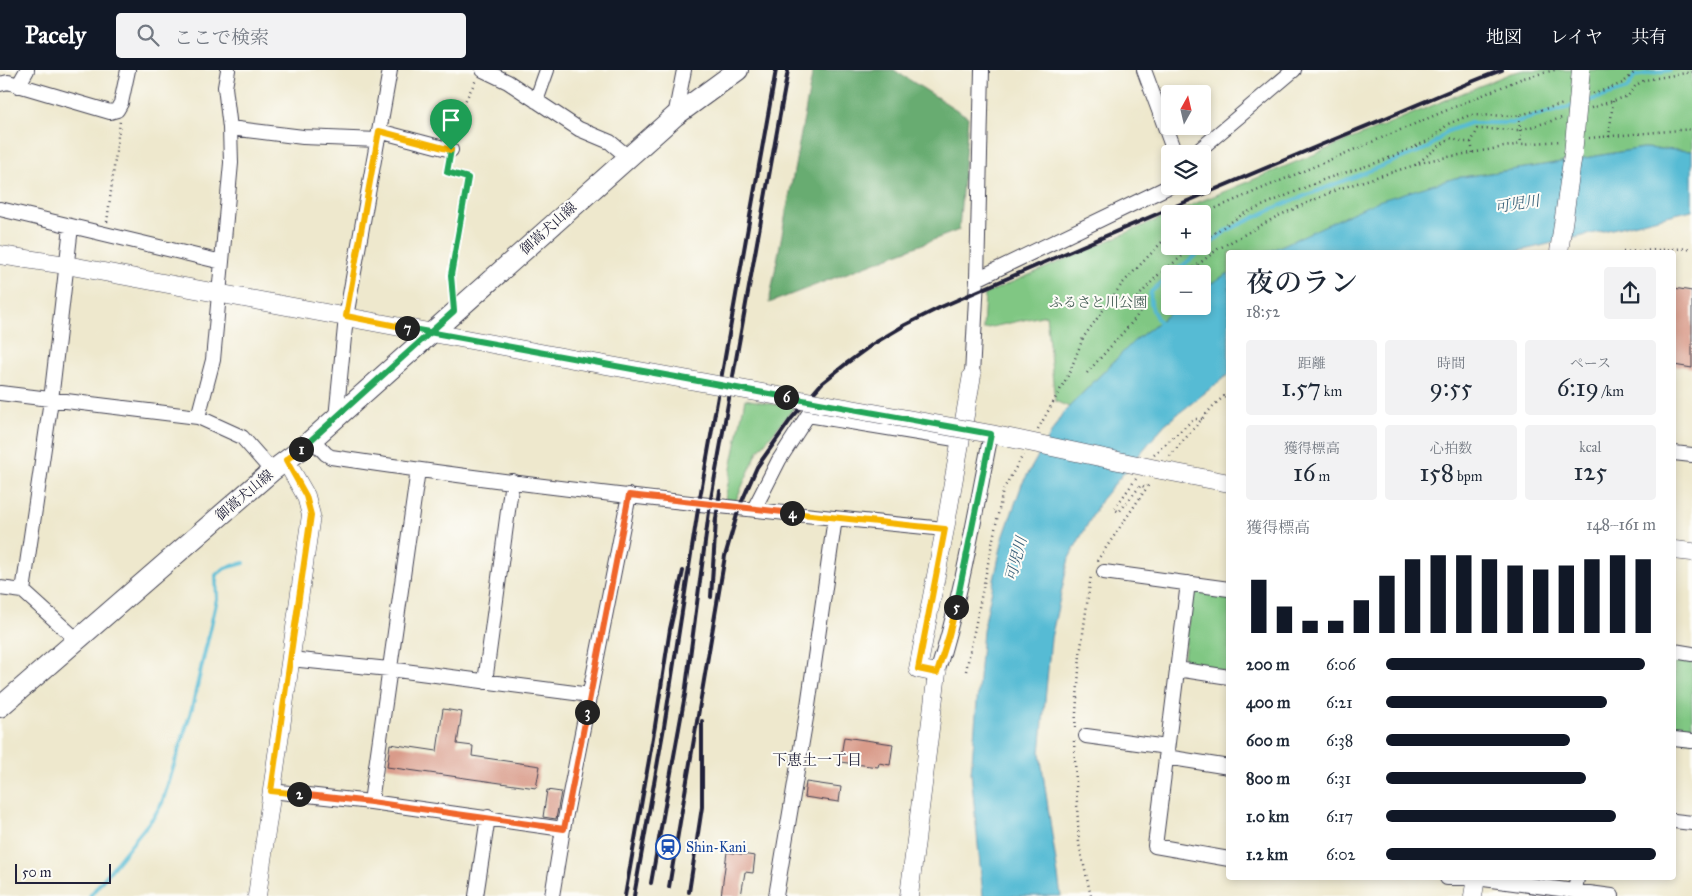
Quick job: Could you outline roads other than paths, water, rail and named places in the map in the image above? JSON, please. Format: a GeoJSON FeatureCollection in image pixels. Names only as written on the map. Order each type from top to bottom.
{"type":"FeatureCollection","features":[{"type":"Feature","properties":{"kind":"main road","name":"御嵩犬山線"},"geometry":{"type":"LineString","coordinates":[[0,707],[76,639],[336,418],[675,116],[738,70]]}},
{"type":"Feature","properties":{"kind":"street"},"geometry":{"type":"LineString","coordinates":[[18,86],[27,70]]}},
{"type":"Feature","properties":{"kind":"street"},"geometry":{"type":"LineString","coordinates":[[0,84],[8,82],[110,112],[117,110],[121,104],[128,70]]}},
{"type":"Feature","properties":{"kind":"street"},"geometry":{"type":"LineString","coordinates":[[198,417],[213,360],[220,293],[231,163],[230,128],[225,87],[228,70]]}},
{"type":"Feature","properties":{"kind":"street"},"geometry":{"type":"LineString","coordinates":[[336,418],[346,316],[390,70]]}},
{"type":"Feature","properties":{"kind":"street"},"geometry":{"type":"LineString","coordinates":[[536,101],[548,70]]}},
{"type":"Feature","properties":{"kind":"street"},"geometry":{"type":"LineString","coordinates":[[675,116],[684,70]]}},
{"type":"Feature","properties":{"kind":"street"},"geometry":{"type":"LineString","coordinates":[[937,673],[918,669],[972,375],[977,279],[982,70]]}},
{"type":"Feature","properties":{"kind":"street"},"geometry":{"type":"LineString","coordinates":[[1144,70],[1172,145]]}},
{"type":"Feature","properties":{"kind":"street"},"geometry":{"type":"LineString","coordinates":[[1205,145],[1294,70]]}},
{"type":"Feature","properties":{"kind":"street"},"geometry":{"type":"LineString","coordinates":[[1559,250],[1573,154],[1580,70]]}},
{"type":"Feature","properties":{"kind":"street"},"geometry":{"type":"LineString","coordinates":[[480,74],[508,82],[579,129],[610,142],[628,157]]}},
{"type":"Feature","properties":{"kind":"street"},"geometry":{"type":"LineString","coordinates":[[230,128],[303,136],[378,136],[451,150]]}},
{"type":"Feature","properties":{"kind":"street"},"geometry":{"type":"LineString","coordinates":[[977,279],[1161,190]]}},
{"type":"Feature","properties":{"kind":"street"},"geometry":{"type":"LineString","coordinates":[[0,209],[222,262]]}},
{"type":"Feature","properties":{"kind":"street"},"geometry":{"type":"LineString","coordinates":[[23,590],[51,400],[71,227]]}},
{"type":"Feature","properties":{"kind":"street"},"geometry":{"type":"LineString","coordinates":[[0,255],[66,265],[991,434],[1226,482]]}},
{"type":"Feature","properties":{"kind":"street"},"geometry":{"type":"LineString","coordinates":[[0,393],[198,417],[242,437],[279,466],[306,496],[311,515],[257,896]]}},
{"type":"Feature","properties":{"kind":"street"},"geometry":{"type":"LineString","coordinates":[[754,509],[779,460],[808,415],[961,440]]}},
{"type":"Feature","properties":{"kind":"street"},"geometry":{"type":"LineString","coordinates":[[909,896],[937,673],[949,635],[991,434]]}},
{"type":"Feature","properties":{"kind":"street"},"geometry":{"type":"LineString","coordinates":[[312,439],[331,457],[418,470],[945,529]]}},
{"type":"Feature","properties":{"kind":"street"},"geometry":{"type":"LineString","coordinates":[[1676,453],[1692,455]]}},
{"type":"Feature","properties":{"kind":"street"},"geometry":{"type":"LineString","coordinates":[[371,802],[418,470]]}},
{"type":"Feature","properties":{"kind":"street"},"geometry":{"type":"LineString","coordinates":[[485,682],[512,481]]}},
{"type":"Feature","properties":{"kind":"street"},"geometry":{"type":"LineString","coordinates":[[552,896],[629,495]]}},
{"type":"Feature","properties":{"kind":"street"},"geometry":{"type":"LineString","coordinates":[[776,896],[808,706],[835,518]]}},
{"type":"Feature","properties":{"kind":"street"},"geometry":{"type":"LineString","coordinates":[[1676,550],[1692,552]]}},
{"type":"Feature","properties":{"kind":"street"},"geometry":{"type":"LineString","coordinates":[[1097,568],[1226,589]]}},
{"type":"Feature","properties":{"kind":"street"},"geometry":{"type":"LineString","coordinates":[[1188,583],[1155,846],[1226,858]]}},
{"type":"Feature","properties":{"kind":"street"},"geometry":{"type":"LineString","coordinates":[[0,588],[23,590],[76,639]]}},
{"type":"Feature","properties":{"kind":"street"},"geometry":{"type":"LineString","coordinates":[[1676,651],[1692,654]]}},
{"type":"Feature","properties":{"kind":"street"},"geometry":{"type":"LineString","coordinates":[[290,659],[389,669],[590,696]]}},
{"type":"Feature","properties":{"kind":"street"},"geometry":{"type":"LineString","coordinates":[[1177,669],[1226,677]]}},
{"type":"Feature","properties":{"kind":"street"},"geometry":{"type":"LineString","coordinates":[[1086,736],[1226,766]]}},
{"type":"Feature","properties":{"kind":"street"},"geometry":{"type":"LineString","coordinates":[[1676,739],[1692,741]]}},
{"type":"Feature","properties":{"kind":"street"},"geometry":{"type":"LineString","coordinates":[[271,791],[488,817],[564,829]]}},
{"type":"Feature","properties":{"kind":"street"},"geometry":{"type":"LineString","coordinates":[[476,896],[488,817]]}},
{"type":"Feature","properties":{"kind":"street"},"geometry":{"type":"LineString","coordinates":[[1676,821],[1692,823]]}},
{"type":"Feature","properties":{"kind":"street"},"geometry":{"type":"LineString","coordinates":[[1473,896],[1476,880]]}},
{"type":"Feature","properties":{"kind":"street"},"geometry":{"type":"LineString","coordinates":[[1509,880],[1576,884],[1612,896]]}},
{"type":"Feature","properties":{"kind":"water","name":"可児川"},"geometry":{"type":"Polygon","coordinates":[[[1643,148],[1692,151],[1692,210],[1523,250],[1272,250],[1378,201],[1455,178],[1643,148]]]}},
{"type":"Feature","properties":{"kind":"water","name":"可児川"},"geometry":{"type":"Polygon","coordinates":[[[1226,275],[1226,376],[1165,424],[1101,500],[1069,558],[1051,638],[1040,753],[1061,896],[983,896],[971,773],[983,631],[1003,538],[1022,484],[1062,414],[1133,342],[1168,315],[1211,315],[1211,283],[1226,275]]]}},
{"type":"Feature","properties":{"kind":"waterway"},"geometry":{"type":"LineString","coordinates":[[1582,103],[1627,89],[1635,76],[1670,70]]}},
{"type":"Feature","properties":{"kind":"waterway"},"geometry":{"type":"LineString","coordinates":[[1183,265],[1226,231],[1279,206],[1428,148],[1448,131],[1470,123],[1512,123],[1573,106]]}},
{"type":"Feature","properties":{"kind":"waterway"},"geometry":{"type":"LineString","coordinates":[[1161,283],[1151,292],[1151,301],[1156,317],[1161,324]]}},
{"type":"Feature","properties":{"kind":"waterway"},"geometry":{"type":"LineString","coordinates":[[90,896],[155,815],[162,803],[192,708],[217,599],[216,575],[225,568],[244,563]]}},
{"type":"Feature","properties":{"kind":"railway"},"geometry":{"type":"LineString","coordinates":[[634,896],[664,727],[699,503],[776,70]]}},
{"type":"Feature","properties":{"kind":"railway"},"geometry":{"type":"LineString","coordinates":[[651,883],[685,695],[710,504],[788,70]]}},
{"type":"Feature","properties":{"kind":"railway"},"geometry":{"type":"LineString","coordinates":[[669,887],[725,556],[739,508],[757,467],[791,419],[822,383],[873,344],[941,307],[1249,175],[1502,70]]}},
{"type":"Feature","properties":{"kind":"railway"},"geometry":{"type":"LineString","coordinates":[[715,526],[720,491]]}},
{"type":"Feature","properties":{"kind":"railway"},"geometry":{"type":"LineString","coordinates":[[711,597],[716,520]]}},
{"type":"Feature","properties":{"kind":"railway"},"geometry":{"type":"LineString","coordinates":[[625,896],[670,629],[683,571]]}},
{"type":"Feature","properties":{"kind":"railway"},"geometry":{"type":"LineString","coordinates":[[689,892],[702,807],[702,721]]}},
{"type":"Feature","properties":{"kind":"place","name":"Shin-Kani"},"geometry":{"type":"Point","coordinates":[668,847]}},
{"type":"Feature","properties":{"kind":"district","name":"下恵土一丁目"},"geometry":{"type":"Point","coordinates":[817,760]}},
{"type":"Feature","properties":{"kind":"park label","name":"ふるさと川公園"},"geometry":{"type":"Point","coordinates":[1098,302]}}]}
